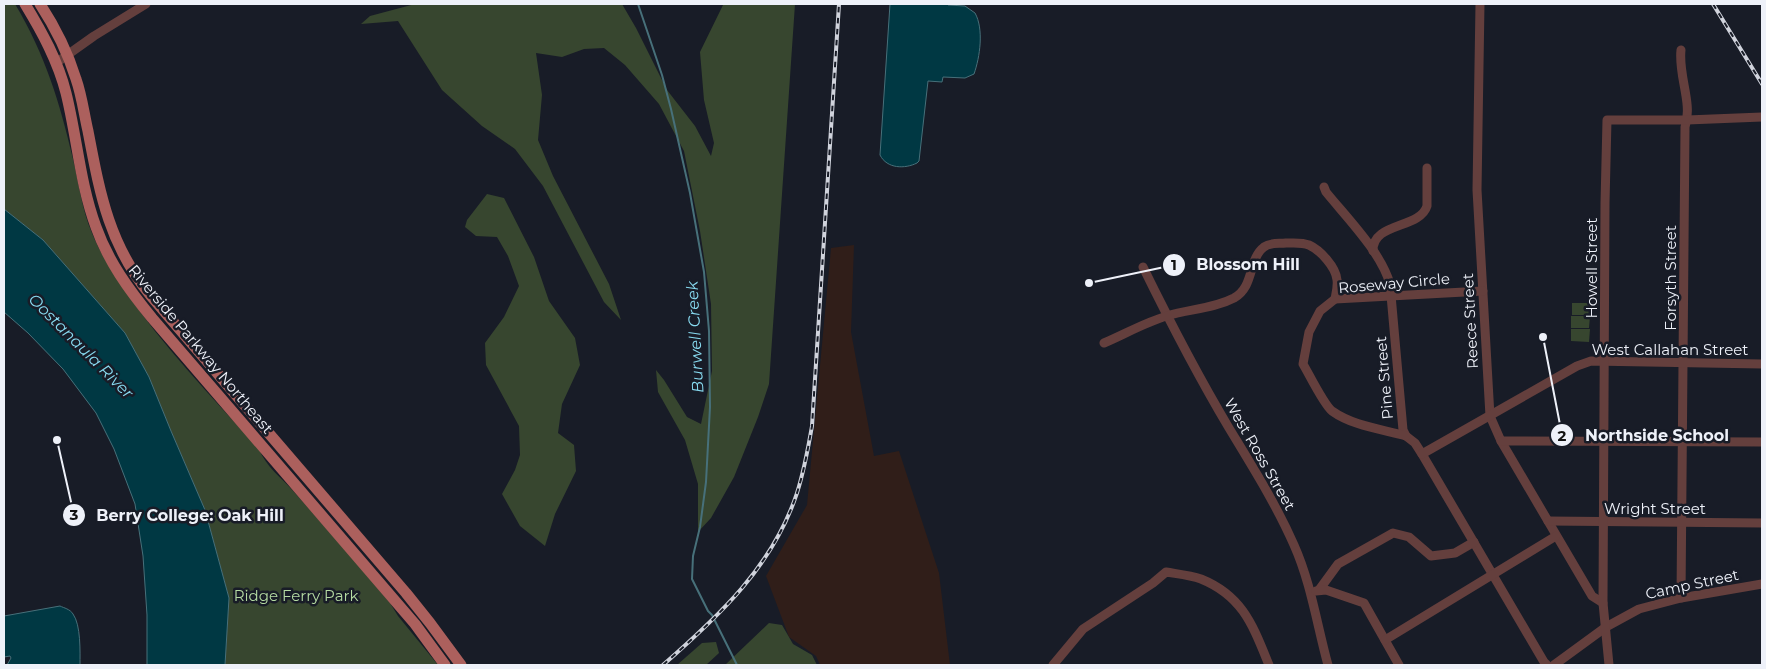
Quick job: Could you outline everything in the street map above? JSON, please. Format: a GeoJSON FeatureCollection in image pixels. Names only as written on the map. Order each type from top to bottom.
{"type":"FeatureCollection","features":[{"type":"Feature","properties":{"kind":"main road","name":"Riverside Parkway Northeast"},"geometry":{"type":"LineString","coordinates":[[24,4],[45,38],[56,63],[66,94],[88,202],[95,226],[109,258],[122,279],[152,318],[415,624],[445,665]]}},
{"type":"Feature","properties":{"kind":"main road","name":"Riverside Parkway Northeast"},"geometry":{"type":"LineString","coordinates":[[40,4],[51,21],[67,54],[80,93],[105,212],[118,246],[130,267],[151,296],[406,593],[461,665]]}},
{"type":"Feature","properties":{"kind":"street"},"geometry":{"type":"LineString","coordinates":[[56,63],[146,4]]}},
{"type":"Feature","properties":{"kind":"street","name":"Reece Street"},"geometry":{"type":"LineString","coordinates":[[1480,4],[1478,190],[1490,416],[1502,441],[1592,596],[1603,603]]}},
{"type":"Feature","properties":{"kind":"street","name":"Forsyth Street"},"geometry":{"type":"LineString","coordinates":[[1681,50],[1679,64],[1688,114],[1685,127],[1681,598]]}},
{"type":"Feature","properties":{"kind":"street"},"geometry":{"type":"LineString","coordinates":[[1687,120],[1762,117]]}},
{"type":"Feature","properties":{"kind":"street","name":"Howell Street"},"geometry":{"type":"LineString","coordinates":[[1609,665],[1603,603],[1605,203],[1608,120],[1687,120]]}},
{"type":"Feature","properties":{"kind":"street"},"geometry":{"type":"LineString","coordinates":[[1373,251],[1374,242],[1383,233],[1421,216],[1425,212],[1427,206],[1427,168]]}},
{"type":"Feature","properties":{"kind":"street","name":"Pine Street"},"geometry":{"type":"LineString","coordinates":[[1324,187],[1373,251],[1387,274],[1390,284],[1402,423],[1406,436],[1415,443],[1422,454],[1547,665]]}},
{"type":"Feature","properties":{"kind":"street"},"geometry":{"type":"LineString","coordinates":[[1104,343],[1166,316],[1214,306],[1234,298],[1247,284],[1259,252],[1268,244],[1273,243],[1302,243],[1317,250],[1334,272],[1337,280],[1335,299]]}},
{"type":"Feature","properties":{"kind":"street","name":"West Ross Street"},"geometry":{"type":"LineString","coordinates":[[1143,267],[1166,316],[1273,501],[1294,543],[1315,591],[1328,665]]}},
{"type":"Feature","properties":{"kind":"street","name":"Roseway Circle"},"geometry":{"type":"LineString","coordinates":[[1406,436],[1380,428],[1362,426],[1330,410],[1303,364],[1309,332],[1320,311],[1335,299],[1483,290]]}},
{"type":"Feature","properties":{"kind":"street","name":"West Callahan Street"},"geometry":{"type":"LineString","coordinates":[[1422,454],[1577,366],[1591,361],[1762,364]]}},
{"type":"Feature","properties":{"kind":"street"},"geometry":{"type":"LineString","coordinates":[[1502,441],[1762,442]]}},
{"type":"Feature","properties":{"kind":"street","name":"Wright Street"},"geometry":{"type":"LineString","coordinates":[[1548,521],[1762,522]]}},
{"type":"Feature","properties":{"kind":"street"},"geometry":{"type":"LineString","coordinates":[[1315,591],[1338,564],[1392,533],[1409,537],[1431,556],[1455,553],[1474,542]]}},
{"type":"Feature","properties":{"kind":"street"},"geometry":{"type":"LineString","coordinates":[[1385,640],[1556,536]]}},
{"type":"Feature","properties":{"kind":"street"},"geometry":{"type":"LineString","coordinates":[[1053,665],[1083,629],[1153,583],[1166,572],[1200,579],[1228,593],[1245,612],[1269,665]]}},
{"type":"Feature","properties":{"kind":"street","name":"Camp Street"},"geometry":{"type":"LineString","coordinates":[[1554,665],[1606,627],[1638,609],[1681,598],[1762,584]]}},
{"type":"Feature","properties":{"kind":"street"},"geometry":{"type":"LineString","coordinates":[[1315,591],[1326,590],[1364,603],[1399,665]]}},
{"type":"Feature","properties":{"kind":"shaded area"},"geometry":{"type":"Polygon","coordinates":[[[854,245],[851,332],[874,456],[899,451],[939,573],[950,665],[820,665],[816,656],[789,637],[766,576],[807,505],[831,248],[854,245]]]}},
{"type":"Feature","properties":{"kind":"green space","name":"Ridge Ferry Park"},"geometry":{"type":"Polygon","coordinates":[[[4,4],[15,4],[43,60],[63,118],[83,206],[102,255],[139,310],[171,351],[259,449],[270,467],[367,575],[438,665],[225,665],[229,598],[205,510],[149,377],[125,333],[43,240],[4,209],[4,4]]]}},
{"type":"Feature","properties":{"kind":"green space"},"geometry":{"type":"Polygon","coordinates":[[[415,4],[622,4],[667,90],[695,126],[711,156],[714,143],[704,100],[700,52],[723,5],[795,4],[769,384],[734,477],[711,518],[698,532],[698,484],[685,440],[658,392],[656,370],[687,417],[701,424],[712,371],[711,304],[700,231],[684,151],[659,104],[625,65],[604,48],[584,49],[562,57],[536,53],[542,95],[538,140],[553,176],[609,284],[621,320],[604,302],[543,186],[515,149],[482,126],[442,90],[398,21],[361,24],[370,16],[415,4]]]}},
{"type":"Feature","properties":{"kind":"green space"},"geometry":{"type":"Polygon","coordinates":[[[487,194],[504,198],[534,257],[549,301],[575,338],[580,365],[562,404],[558,433],[574,445],[576,471],[555,514],[545,546],[520,526],[502,494],[515,470],[520,455],[519,426],[486,365],[485,343],[504,317],[519,286],[508,256],[497,237],[476,236],[465,227],[467,220],[487,194]]]}},
{"type":"Feature","properties":{"kind":"green space"},"geometry":{"type":"Polygon","coordinates":[[[1572,303],[1590,303],[1590,315],[1572,315],[1572,303]]]}},
{"type":"Feature","properties":{"kind":"green space"},"geometry":{"type":"Polygon","coordinates":[[[1571,316],[1590,316],[1589,328],[1571,328],[1571,316]]]}},
{"type":"Feature","properties":{"kind":"green space"},"geometry":{"type":"Polygon","coordinates":[[[1571,329],[1590,329],[1589,342],[1571,341],[1571,329]]]}},
{"type":"Feature","properties":{"kind":"green space"},"geometry":{"type":"Polygon","coordinates":[[[769,623],[782,625],[793,644],[812,655],[817,665],[725,665],[769,623]]]}},
{"type":"Feature","properties":{"kind":"green space"},"geometry":{"type":"Polygon","coordinates":[[[716,642],[719,653],[706,665],[677,665],[702,643],[716,642]]]}},
{"type":"Feature","properties":{"kind":"water"},"geometry":{"type":"Polygon","coordinates":[[[890,4],[948,4],[965,6],[975,13],[980,35],[978,60],[974,74],[965,78],[943,77],[942,82],[928,81],[919,161],[902,167],[887,163],[880,155],[890,4]]]}},
{"type":"Feature","properties":{"kind":"water","name":"Oostanaula River"},"geometry":{"type":"Polygon","coordinates":[[[4,209],[43,240],[125,333],[149,377],[205,510],[229,598],[225,665],[147,665],[147,615],[143,556],[135,504],[114,449],[96,413],[63,369],[28,333],[4,312],[4,209]]]}},
{"type":"Feature","properties":{"kind":"water"},"geometry":{"type":"Polygon","coordinates":[[[60,606],[70,611],[76,619],[80,639],[80,665],[7,665],[11,658],[10,656],[4,657],[4,616],[60,606]]]}},
{"type":"Feature","properties":{"kind":"waterway","name":"Burwell Creek"},"geometry":{"type":"LineString","coordinates":[[638,4],[662,75],[671,109],[690,193],[704,272],[709,331],[710,407],[706,482],[700,527],[693,556],[692,579],[737,665]]}},
{"type":"Feature","properties":{"kind":"railway"},"geometry":{"type":"LineString","coordinates":[[663,665],[724,608],[759,567],[787,519],[802,476],[812,426],[839,4]]}},
{"type":"Feature","properties":{"kind":"railway"},"geometry":{"type":"LineString","coordinates":[[1713,4],[1762,84]]}},
{"type":"Feature","properties":{"kind":"place","name":"Blossom Hill"},"geometry":{"type":"Point","coordinates":[1089,283]}},
{"type":"Feature","properties":{"kind":"place","name":"Northside School"},"geometry":{"type":"Point","coordinates":[1543,337]}},
{"type":"Feature","properties":{"kind":"place","name":"Berry College: Oak Hill"},"geometry":{"type":"Point","coordinates":[57,440]}}]}
